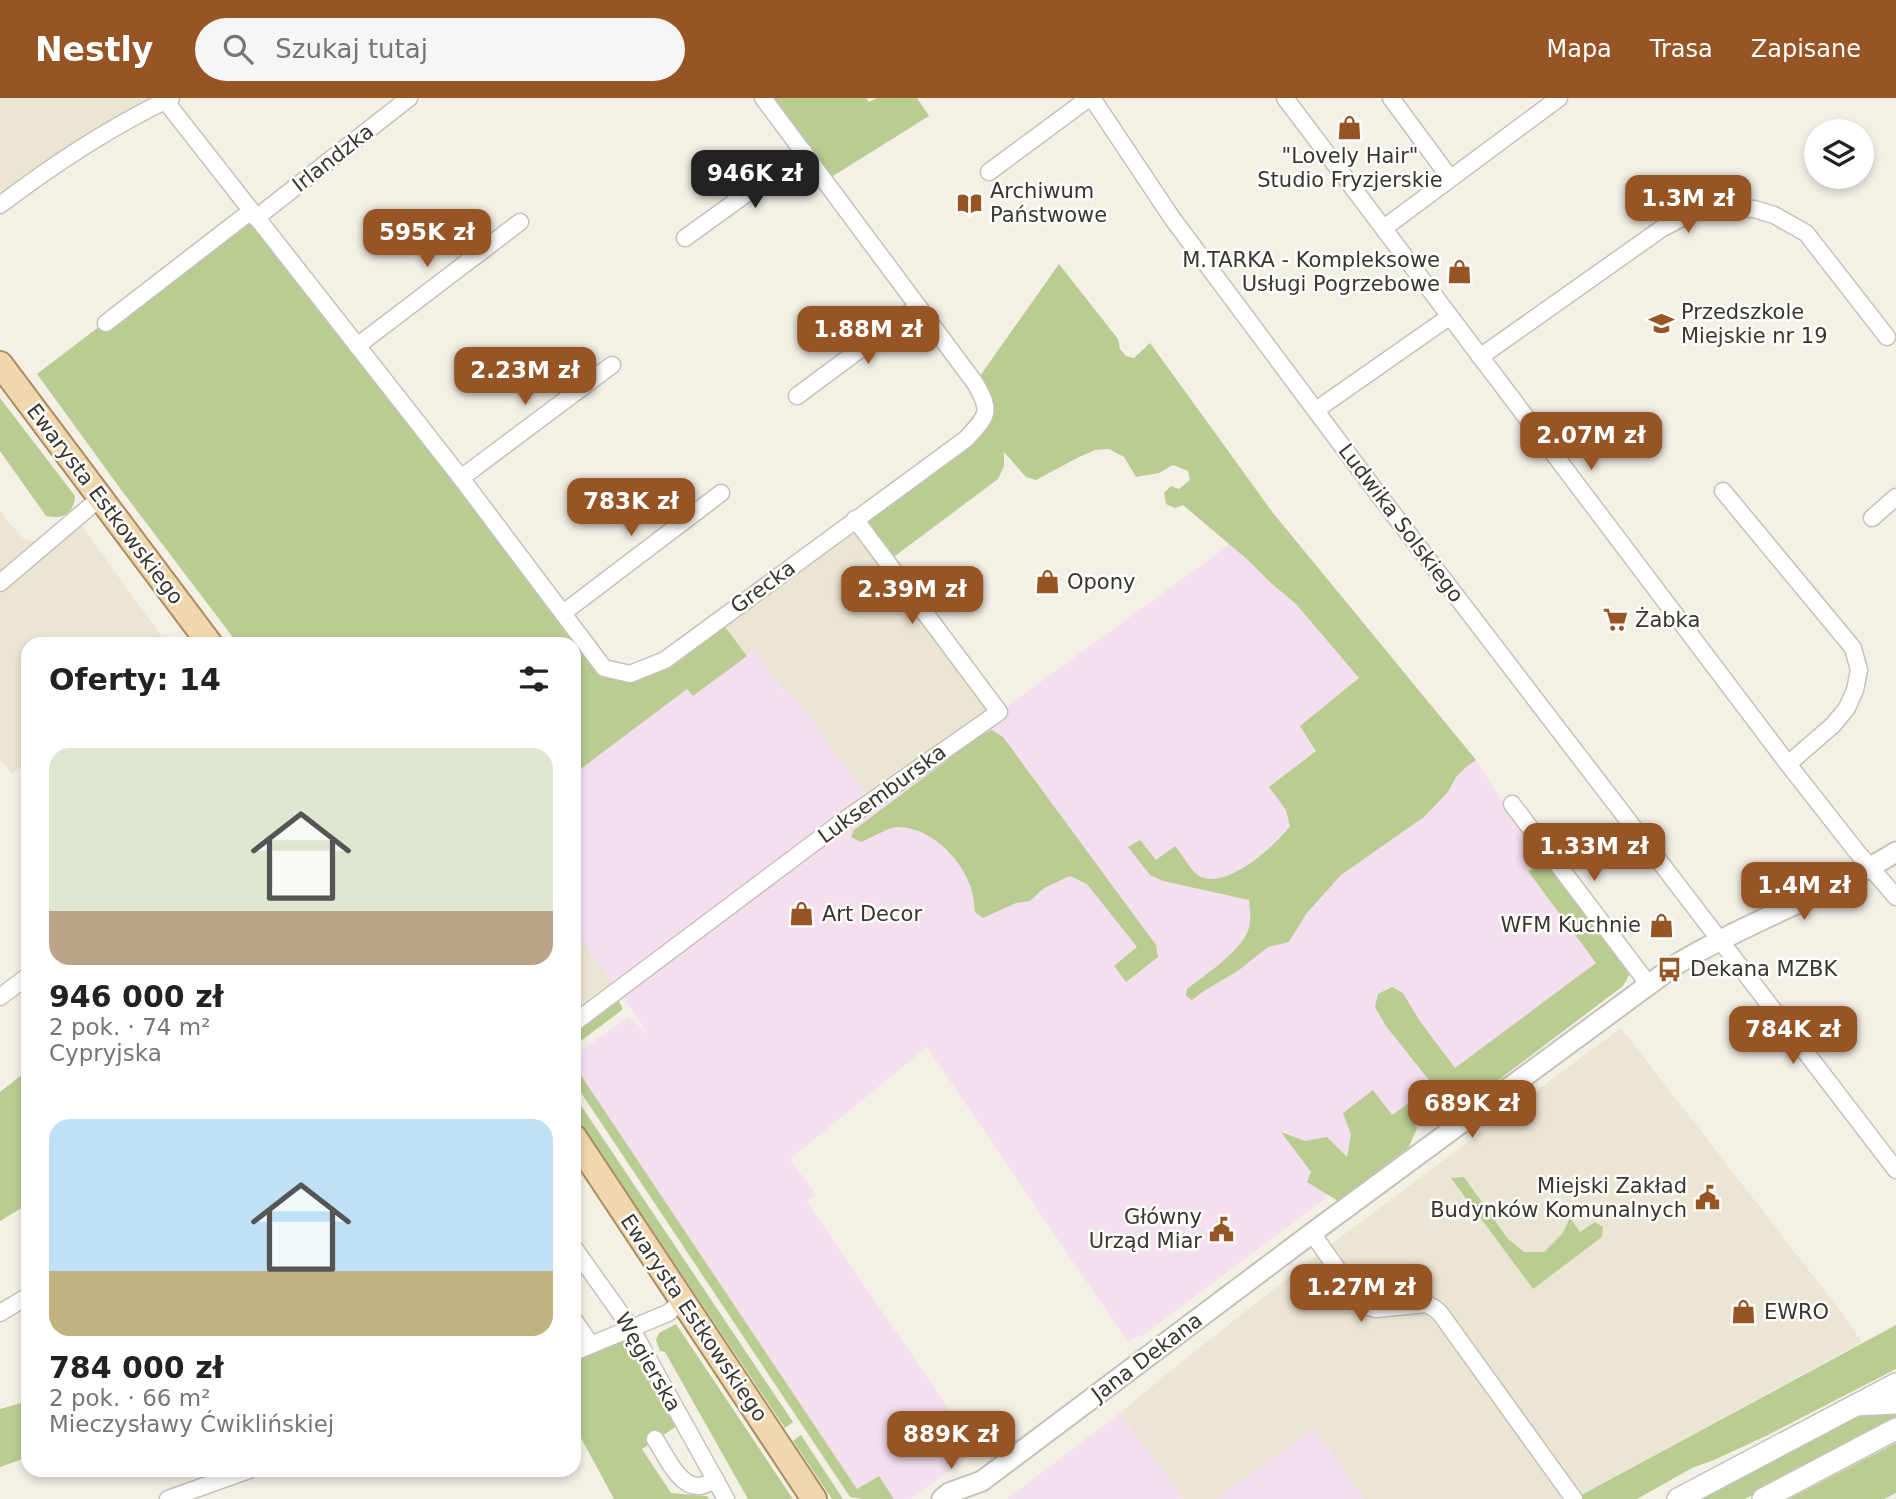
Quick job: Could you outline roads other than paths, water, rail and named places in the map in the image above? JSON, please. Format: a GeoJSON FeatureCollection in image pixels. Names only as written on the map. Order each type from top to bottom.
{"type":"FeatureCollection","features":[{"type":"Feature","properties":{"kind":"main road","name":"Ewarysta Estkowskiego"},"geometry":{"type":"LineString","coordinates":[[0,363],[205,637]]}},
{"type":"Feature","properties":{"kind":"main road","name":"Ewarysta Estkowskiego"},"geometry":{"type":"LineString","coordinates":[[581,1148],[814,1499]]}},
{"type":"Feature","properties":{"kind":"main road"},"geometry":{"type":"LineString","coordinates":[[1678,1499],[1896,1384]]}},
{"type":"Feature","properties":{"kind":"main road"},"geometry":{"type":"LineString","coordinates":[[1763,1499],[1891,1433]]}},
{"type":"Feature","properties":{"kind":"street","name":"Irlandzka"},"geometry":{"type":"LineString","coordinates":[[106,323],[409,98]]}},
{"type":"Feature","properties":{"kind":"street"},"geometry":{"type":"LineString","coordinates":[[763,98],[918,307],[797,396]]}},
{"type":"Feature","properties":{"kind":"street","name":"Ludwika Solskiego"},"geometry":{"type":"LineString","coordinates":[[989,172],[1091,98],[1172,218],[1316,410],[1896,1170]]}},
{"type":"Feature","properties":{"kind":"street"},"geometry":{"type":"LineString","coordinates":[[1285,98],[1788,764],[1896,897]]}},
{"type":"Feature","properties":{"kind":"street"},"geometry":{"type":"LineString","coordinates":[[1391,98],[1450,178]]}},
{"type":"Feature","properties":{"kind":"street"},"geometry":{"type":"LineString","coordinates":[[1384,228],[1559,98]]}},
{"type":"Feature","properties":{"kind":"street"},"geometry":{"type":"LineString","coordinates":[[0,205],[36,177],[124,121],[166,99],[461,478],[563,614],[721,493]]}},
{"type":"Feature","properties":{"kind":"street"},"geometry":{"type":"LineString","coordinates":[[685,238],[804,152]]}},
{"type":"Feature","properties":{"kind":"street"},"geometry":{"type":"LineString","coordinates":[[0,194],[36,177]]}},
{"type":"Feature","properties":{"kind":"street"},"geometry":{"type":"LineString","coordinates":[[1480,357],[1661,229],[1691,213],[1720,207],[1754,209],[1774,215],[1806,233],[1887,337]]}},
{"type":"Feature","properties":{"kind":"street"},"geometry":{"type":"LineString","coordinates":[[357,346],[520,222]]}},
{"type":"Feature","properties":{"kind":"street","name":"Grecka"},"geometry":{"type":"LineString","coordinates":[[581,637],[604,667],[631,674],[665,660],[966,439],[981,422],[986,411],[984,399],[918,307]]}},
{"type":"Feature","properties":{"kind":"street"},"geometry":{"type":"LineString","coordinates":[[1316,410],[1450,317]]}},
{"type":"Feature","properties":{"kind":"street"},"geometry":{"type":"LineString","coordinates":[[461,478],[612,365]]}},
{"type":"Feature","properties":{"kind":"street"},"geometry":{"type":"LineString","coordinates":[[1723,491],[1853,648],[1859,670],[1855,690],[1847,708],[1833,725],[1788,764]]}},
{"type":"Feature","properties":{"kind":"street"},"geometry":{"type":"LineString","coordinates":[[1872,518],[1896,497]]}},
{"type":"Feature","properties":{"kind":"street"},"geometry":{"type":"LineString","coordinates":[[0,583],[100,498]]}},
{"type":"Feature","properties":{"kind":"street","name":"Luksemburska"},"geometry":{"type":"LineString","coordinates":[[581,1018],[839,824],[999,712],[855,519]]}},
{"type":"Feature","properties":{"kind":"street","name":"Grecka"},"geometry":{"type":"LineString","coordinates":[[563,614],[581,637]]}},
{"type":"Feature","properties":{"kind":"street"},"geometry":{"type":"LineString","coordinates":[[1512,804],[1649,985]]}},
{"type":"Feature","properties":{"kind":"street","name":"Jana Dekana"},"geometry":{"type":"LineString","coordinates":[[942,1499],[949,1493],[982,1481],[1677,964],[1896,852]]}},
{"type":"Feature","properties":{"kind":"street"},"geometry":{"type":"LineString","coordinates":[[0,997],[21,981]]}},
{"type":"Feature","properties":{"kind":"street"},"geometry":{"type":"LineString","coordinates":[[1312,1233],[1356,1297],[1368,1307],[1376,1309],[1426,1304],[1440,1313],[1574,1499]]}},
{"type":"Feature","properties":{"kind":"street","name":"Węgierska"},"geometry":{"type":"LineString","coordinates":[[581,1258],[631,1328],[726,1499]]}},
{"type":"Feature","properties":{"kind":"street"},"geometry":{"type":"LineString","coordinates":[[0,1313],[21,1300]]}},
{"type":"Feature","properties":{"kind":"street"},"geometry":{"type":"LineString","coordinates":[[581,1349],[668,1313],[682,1301]]}},
{"type":"Feature","properties":{"kind":"street","name":"Węgierska"},"geometry":{"type":"LineString","coordinates":[[581,1330],[591,1345]]}},
{"type":"Feature","properties":{"kind":"street"},"geometry":{"type":"LineString","coordinates":[[1854,1406],[1896,1404]]}},
{"type":"Feature","properties":{"kind":"street","name":"Węgierska"},"geometry":{"type":"LineString","coordinates":[[656,1440],[682,1480],[690,1485],[700,1486],[716,1480]]}},
{"type":"Feature","properties":{"kind":"street"},"geometry":{"type":"LineString","coordinates":[[168,1499],[229,1477]]}},
{"type":"Feature","properties":{"kind":"street","name":"Jana Dekana"},"geometry":{"type":"LineString","coordinates":[[969,1499],[982,1481]]}},
{"type":"Feature","properties":{"kind":"place","name":"\"Lovely Hair\" Studio Fryzjerskie"},"geometry":{"type":"Point","coordinates":[1350,127]}},
{"type":"Feature","properties":{"kind":"place","name":"Archiwum Państwowe"},"geometry":{"type":"Point","coordinates":[970,203]}},
{"type":"Feature","properties":{"kind":"place","name":"M.TARKA - Kompleksowe Usługi Pogrzebowe"},"geometry":{"type":"Point","coordinates":[1460,272]}},
{"type":"Feature","properties":{"kind":"place","name":"Przedszkole Miejskie nr 19"},"geometry":{"type":"Point","coordinates":[1661,324]}},
{"type":"Feature","properties":{"kind":"place","name":"Opony"},"geometry":{"type":"Point","coordinates":[1047,582]}},
{"type":"Feature","properties":{"kind":"place","name":"Żabka"},"geometry":{"type":"Point","coordinates":[1615,620]}},
{"type":"Feature","properties":{"kind":"place","name":"Art Decor"},"geometry":{"type":"Point","coordinates":[802,914]}},
{"type":"Feature","properties":{"kind":"place","name":"WFM Kuchnie"},"geometry":{"type":"Point","coordinates":[1661,925]}},
{"type":"Feature","properties":{"kind":"place","name":"Dekana MZBK"},"geometry":{"type":"Point","coordinates":[1670,969]}},
{"type":"Feature","properties":{"kind":"place","name":"Miejski Zakład Budynków Komunalnych"},"geometry":{"type":"Point","coordinates":[1707,1198]}},
{"type":"Feature","properties":{"kind":"place","name":"Główny Urząd Miar"},"geometry":{"type":"Point","coordinates":[1222,1229]}},
{"type":"Feature","properties":{"kind":"place","name":"EWRO"},"geometry":{"type":"Point","coordinates":[1744,1312]}}]}
